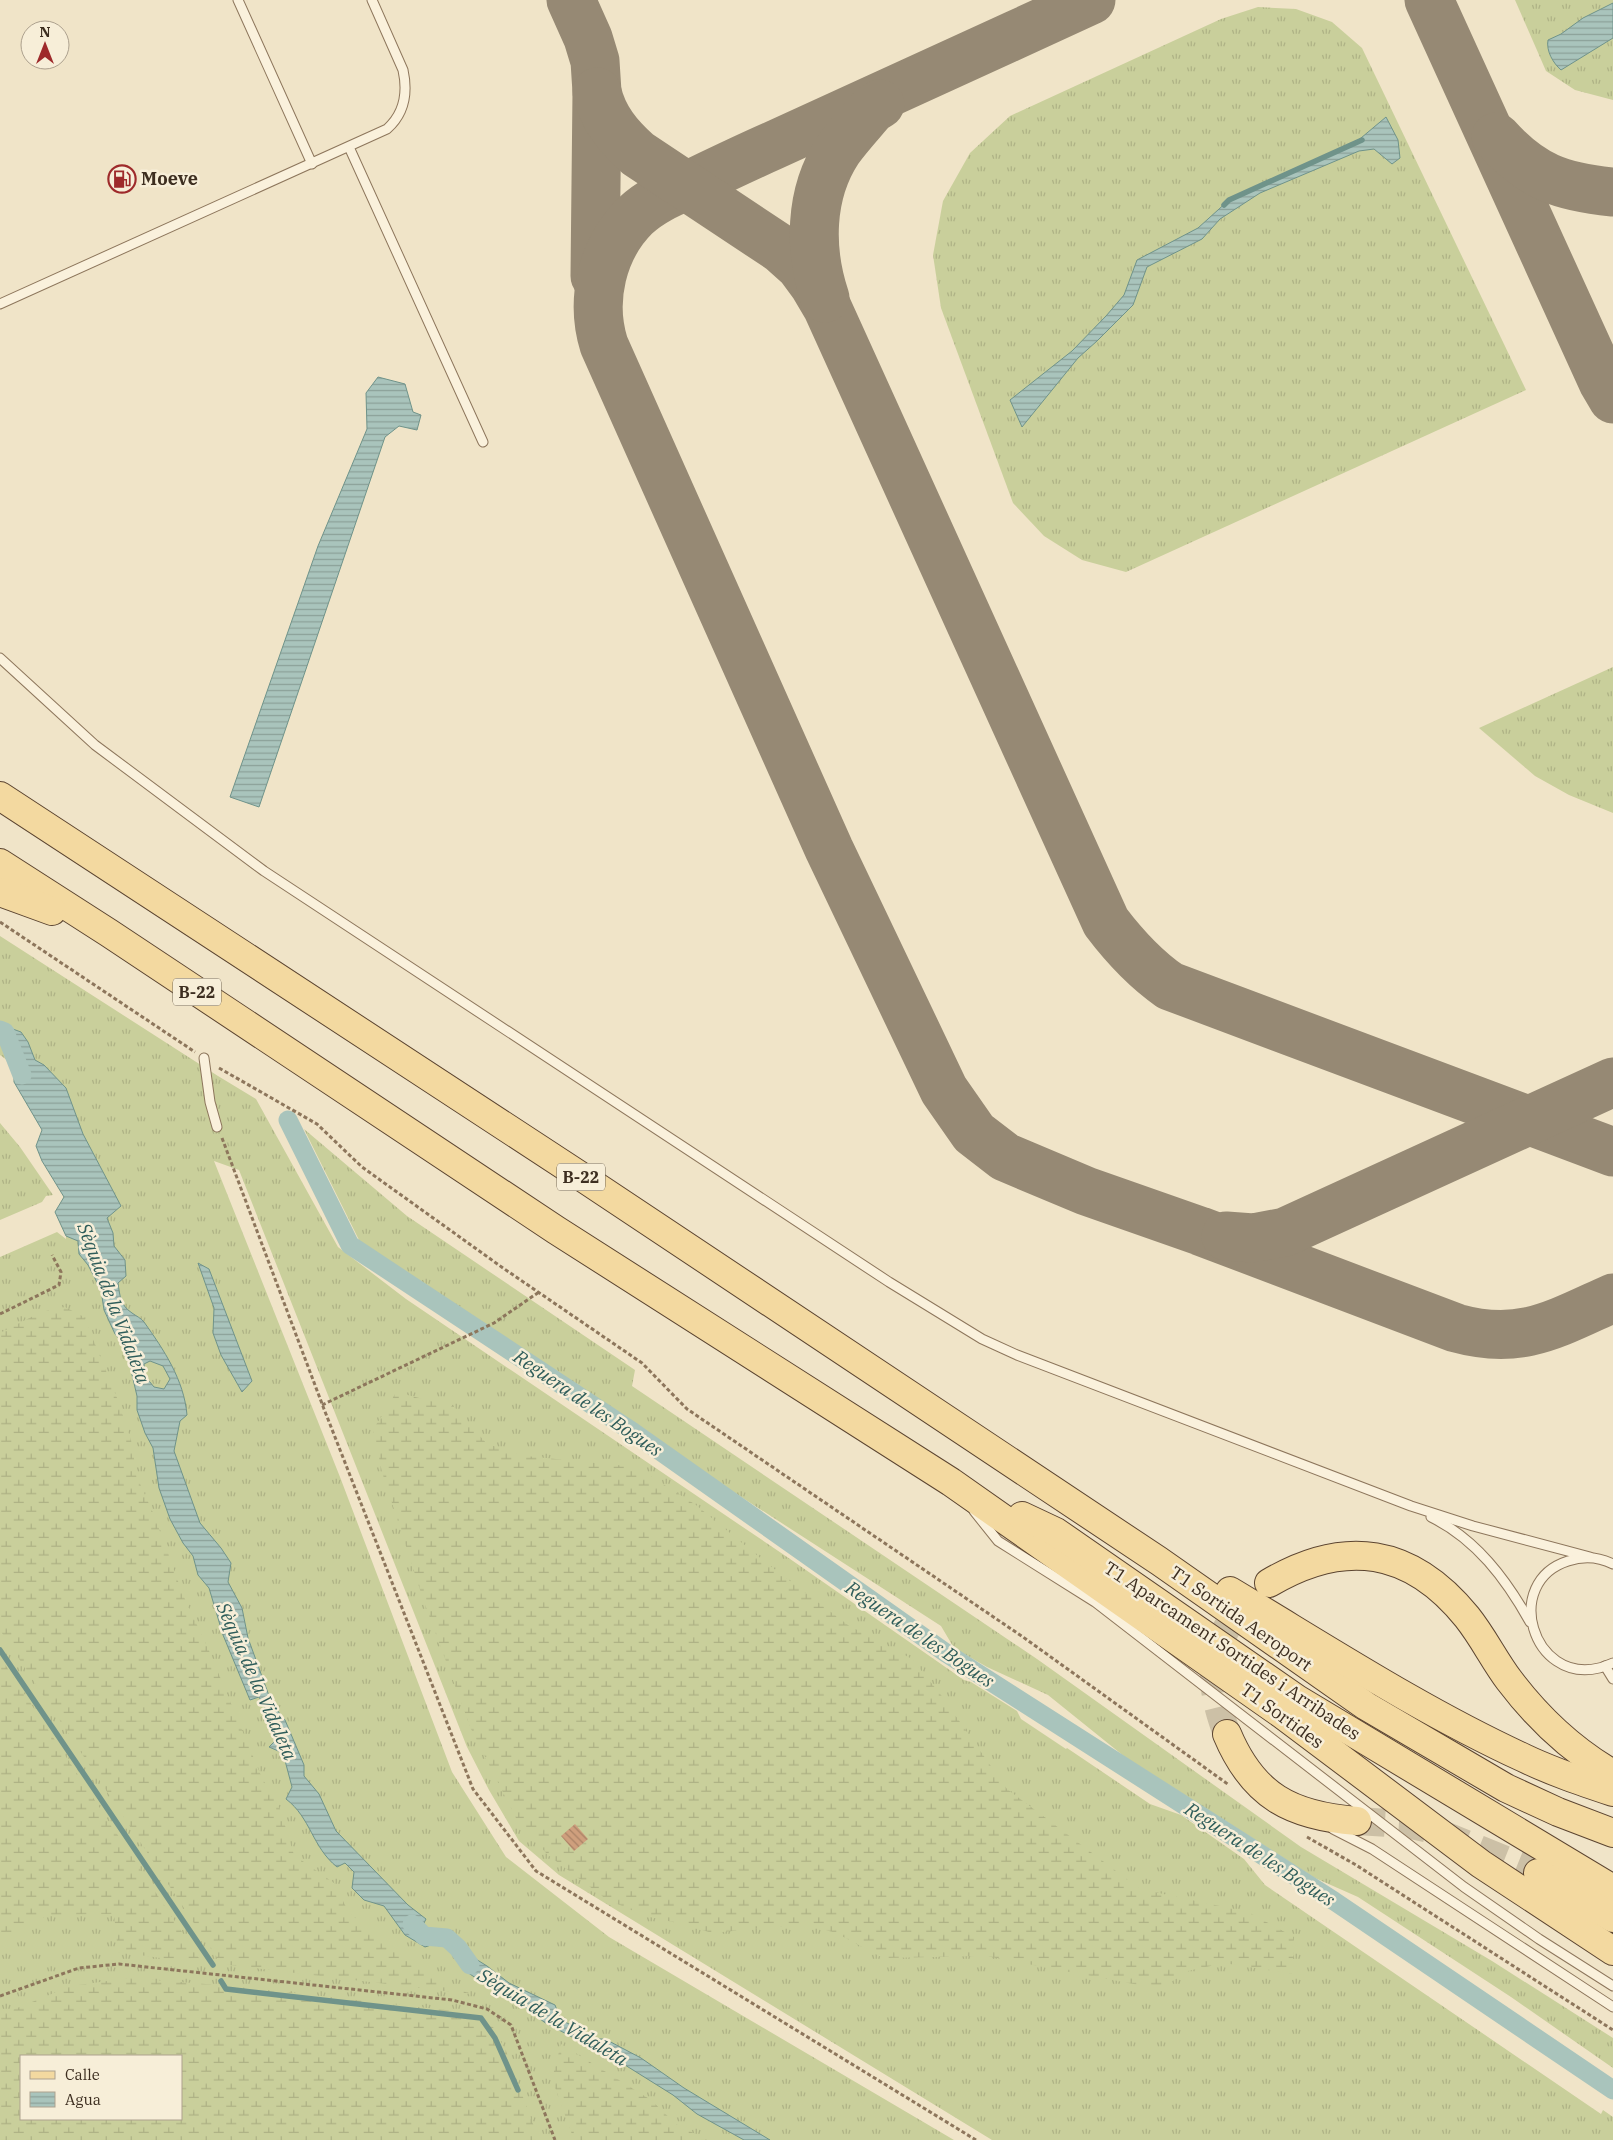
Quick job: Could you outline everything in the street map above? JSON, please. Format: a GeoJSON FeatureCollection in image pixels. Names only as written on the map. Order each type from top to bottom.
{"type":"FeatureCollection","features":[{"type":"Feature","properties":{"kind":"main road","name":"B-22"},"geometry":{"type":"LineString","coordinates":[[0,796],[585,1179],[1159,1561]]}},
{"type":"Feature","properties":{"kind":"main road","name":"B-22"},"geometry":{"type":"LineString","coordinates":[[0,863],[109,933],[556,1230],[951,1482]]}},
{"type":"Feature","properties":{"kind":"main road"},"geometry":{"type":"LineString","coordinates":[[0,892],[109,933]]}},
{"type":"Feature","properties":{"kind":"main road","name":"T1 Aparcament Sortides i Arribades"},"geometry":{"type":"LineString","coordinates":[[951,1482],[1056,1532],[1298,1699],[1613,1889]]}},
{"type":"Feature","properties":{"kind":"main road","name":"T1 Sortides"},"geometry":{"type":"LineString","coordinates":[[951,1482],[1283,1715],[1481,1864],[1613,1951]]}},
{"type":"Feature","properties":{"kind":"main road"},"geometry":{"type":"LineString","coordinates":[[1269,1583],[1290,1570],[1314,1561],[1353,1554],[1382,1558],[1418,1574],[1451,1600],[1467,1618],[1510,1680],[1541,1717],[1591,1762],[1613,1774]]}},
{"type":"Feature","properties":{"kind":"main road","name":"T1 Sortida Aeroport"},"geometry":{"type":"LineString","coordinates":[[1159,1561],[1226,1588],[1378,1681],[1450,1721],[1525,1759],[1613,1792]]}},
{"type":"Feature","properties":{"kind":"main road","name":"T1 Sortida Aeroport"},"geometry":{"type":"LineString","coordinates":[[1159,1561],[1366,1706],[1506,1788],[1558,1812],[1613,1833]]}},
{"type":"Feature","properties":{"kind":"main road"},"geometry":{"type":"LineString","coordinates":[[1227,1734],[1242,1766],[1269,1793],[1286,1804],[1311,1814],[1330,1819],[1357,1821]]}},
{"type":"Feature","properties":{"kind":"main road"},"geometry":{"type":"LineString","coordinates":[[1538,1873],[1613,1918]]}},
{"type":"Feature","properties":{"kind":"lane"},"geometry":{"type":"LineString","coordinates":[[238,0],[312,164]]}},
{"type":"Feature","properties":{"kind":"lane"},"geometry":{"type":"LineString","coordinates":[[0,304],[378,134],[394,122],[403,107],[406,90],[404,70],[372,0]]}},
{"type":"Feature","properties":{"kind":"lane"},"geometry":{"type":"LineString","coordinates":[[349,147],[483,442]]}},
{"type":"Feature","properties":{"kind":"lane"},"geometry":{"type":"LineString","coordinates":[[0,658],[95,745],[264,870],[954,1323],[982,1339],[1017,1355],[1411,1506],[1473,1526],[1613,1564]]}},
{"type":"Feature","properties":{"kind":"lane"},"geometry":{"type":"LineString","coordinates":[[204,1058],[210,1102],[218,1128]]}},
{"type":"Feature","properties":{"kind":"lane"},"geometry":{"type":"LineString","coordinates":[[951,1482],[998,1541],[1095,1602],[1442,1870],[1539,1939],[1613,1986]]}},
{"type":"Feature","properties":{"kind":"lane"},"geometry":{"type":"LineString","coordinates":[[1411,1506],[1460,1535],[1480,1552],[1498,1572],[1516,1598],[1545,1651],[1555,1660],[1583,1670],[1599,1668],[1609,1664],[1613,1680]]}},
{"type":"Feature","properties":{"kind":"lane"},"geometry":{"type":"LineString","coordinates":[[1532,1626],[1530,1611],[1533,1597],[1546,1574],[1563,1562],[1590,1558]]}},
{"type":"Feature","properties":{"kind":"lane"},"geometry":{"type":"LineString","coordinates":[[1564,1738],[1591,1748]]}},
{"type":"Feature","properties":{"kind":"lane"},"geometry":{"type":"LineString","coordinates":[[1286,1804],[1372,1849],[1613,2007]]}},
{"type":"Feature","properties":{"kind":"path"},"geometry":{"type":"LineString","coordinates":[[0,922],[204,1058],[317,1124],[362,1167],[642,1362],[687,1409],[1023,1637]]}},
{"type":"Feature","properties":{"kind":"path"},"geometry":{"type":"LineString","coordinates":[[218,1128],[322,1405],[473,1790],[536,1872],[976,2140]]}},
{"type":"Feature","properties":{"kind":"path"},"geometry":{"type":"LineString","coordinates":[[0,1314],[59,1285],[61,1272],[52,1255]]}},
{"type":"Feature","properties":{"kind":"path"},"geometry":{"type":"LineString","coordinates":[[322,1405],[494,1323],[539,1292]]}},
{"type":"Feature","properties":{"kind":"path"},"geometry":{"type":"LineString","coordinates":[[0,1996],[79,1968],[119,1964],[452,2000],[487,2009],[511,2025],[555,2140]]}},
{"type":"Feature","properties":{"kind":"green space"},"geometry":{"type":"Polygon","coordinates":[[[1515,0],[1613,0],[1613,100],[1575,90],[1546,71],[1515,0]]]}},
{"type":"Feature","properties":{"kind":"green space"},"geometry":{"type":"Polygon","coordinates":[[[1258,7],[1296,9],[1332,22],[1362,48],[1526,390],[1126,572],[1082,560],[1044,536],[1013,503],[941,308],[933,255],[943,201],[970,153],[1010,116],[1221,19],[1258,7]]]}},
{"type":"Feature","properties":{"kind":"green space"},"geometry":{"type":"Polygon","coordinates":[[[1613,667],[1613,813],[1569,795],[1535,776],[1479,728],[1613,667]]]}},
{"type":"Feature","properties":{"kind":"green space"},"geometry":{"type":"Polygon","coordinates":[[[0,936],[256,1099],[338,1247],[406,1299],[793,1561],[964,1680],[971,1682],[1017,1711],[1021,1719],[1066,1749],[1150,1804],[1181,1815],[1244,1859],[1265,1885],[1601,2114],[1603,2110],[1613,2117],[1613,2140],[992,2140],[559,1875],[519,1841],[489,1790],[467,1747],[239,1170],[214,1161],[340,1477],[452,1772],[506,1857],[609,1937],[954,2140],[0,2140],[0,1257],[57,1232],[66,1239],[66,1236],[102,1202],[63,1101],[0,1055],[0,936]]]}},
{"type":"Feature","properties":{"kind":"green space"},"geometry":{"type":"Polygon","coordinates":[[[0,1123],[20,1147],[53,1195],[46,1196],[42,1202],[0,1220],[0,1123]]]}},
{"type":"Feature","properties":{"kind":"green space"},"geometry":{"type":"Polygon","coordinates":[[[304,1129],[407,1216],[635,1370],[632,1386],[1037,1659],[1301,1847],[1492,1961],[1613,2038],[1613,2068],[1511,1997],[1358,1897],[1315,1878],[1125,1757],[1048,1695],[987,1667],[954,1648],[941,1626],[698,1469],[360,1242],[304,1129]]]}},
{"type":"Feature","properties":{"kind":"green space"},"geometry":{"type":"Polygon","coordinates":[[[65,1307],[84,1317],[117,1398],[131,1440],[137,1477],[154,1515],[183,1595],[210,1653],[262,1778],[280,1809],[294,1855],[334,1883],[349,1913],[428,1974],[470,1994],[221,1964],[0,1630],[0,1333],[41,1312],[65,1307]]]}},
{"type":"Feature","properties":{"kind":"green space"},"geometry":{"type":"Polygon","coordinates":[[[396,1392],[454,1407],[487,1444],[526,1456],[636,1467],[696,1505],[769,1565],[848,1625],[912,1659],[941,1695],[1007,1789],[1140,1889],[1248,1912],[1294,1937],[1292,1974],[1224,1963],[1188,1971],[1160,1989],[986,1956],[883,1958],[836,1933],[804,1924],[712,1933],[645,1916],[606,1899],[548,1855],[518,1822],[471,1729],[423,1599],[382,1472],[373,1429],[396,1392]]]}},
{"type":"Feature","properties":{"kind":"green space"},"geometry":{"type":"Polygon","coordinates":[[[0,1657],[203,1964],[118,1952],[114,1914],[48,1915],[0,1939],[0,1657]]]}},
{"type":"Feature","properties":{"kind":"green space"},"geometry":{"type":"Polygon","coordinates":[[[129,1978],[231,1986],[463,2012],[493,2027],[506,2051],[539,2140],[0,2140],[0,2015],[71,1986],[129,1978]]]}},
{"type":"Feature","properties":{"kind":"green space"},"geometry":{"type":"Polygon","coordinates":[[[561,2044],[651,2100],[676,2124],[707,2140],[574,2140],[552,2079],[561,2044]]]}},
{"type":"Feature","properties":{"kind":"water"},"geometry":{"type":"Polygon","coordinates":[[[1613,3],[1613,38],[1561,70],[1551,56],[1548,40],[1561,34],[1583,18],[1613,3]]]}},
{"type":"Feature","properties":{"kind":"water"},"geometry":{"type":"Polygon","coordinates":[[[1386,117],[1398,140],[1400,158],[1392,164],[1374,149],[1359,151],[1260,193],[1220,219],[1202,239],[1147,267],[1133,305],[1078,358],[1022,427],[1010,400],[1072,351],[1106,316],[1124,295],[1137,260],[1198,228],[1229,200],[1355,143],[1386,117]]]}},
{"type":"Feature","properties":{"kind":"water"},"geometry":{"type":"Polygon","coordinates":[[[378,377],[405,384],[413,412],[421,415],[417,430],[399,426],[385,437],[259,807],[230,797],[318,546],[367,429],[366,393],[378,377]]]}},
{"type":"Feature","properties":{"kind":"water"},"geometry":{"type":"Polygon","coordinates":[[[10,1028],[21,1032],[28,1042],[35,1060],[44,1065],[66,1088],[83,1134],[121,1206],[107,1218],[113,1233],[114,1246],[125,1260],[126,1276],[118,1283],[121,1300],[128,1310],[144,1322],[159,1343],[172,1366],[182,1390],[187,1415],[180,1421],[174,1451],[200,1523],[231,1563],[228,1582],[242,1608],[248,1638],[272,1704],[285,1720],[304,1765],[304,1776],[319,1794],[336,1831],[408,1905],[426,1919],[422,1927],[432,1937],[447,1938],[458,1948],[487,1966],[509,1983],[555,2005],[561,2020],[579,2029],[588,2039],[572,2037],[544,2022],[515,1999],[486,1985],[467,1972],[454,1951],[437,1943],[425,1947],[405,1935],[384,1906],[364,1900],[352,1888],[354,1872],[345,1863],[337,1867],[329,1859],[322,1851],[301,1815],[286,1799],[292,1787],[283,1753],[269,1747],[276,1740],[277,1730],[259,1697],[250,1700],[223,1635],[209,1588],[198,1575],[193,1556],[183,1543],[170,1519],[159,1488],[153,1448],[145,1433],[137,1410],[137,1396],[125,1345],[115,1334],[104,1310],[101,1290],[88,1265],[79,1254],[78,1241],[66,1236],[55,1212],[64,1197],[42,1161],[36,1146],[42,1130],[14,1082],[14,1070],[9,1060],[12,1053],[10,1028]],[[150,1361],[144,1364],[145,1376],[154,1387],[164,1389],[170,1379],[163,1366],[150,1361]]]}},
{"type":"Feature","properties":{"kind":"water"},"geometry":{"type":"Polygon","coordinates":[[[198,1263],[209,1269],[252,1381],[242,1392],[221,1355],[213,1333],[214,1308],[198,1263]]]}},
{"type":"Feature","properties":{"kind":"water"},"geometry":{"type":"Polygon","coordinates":[[[588,2039],[605,2039],[641,2058],[684,2088],[770,2140],[744,2140],[697,2114],[673,2095],[609,2055],[588,2039]]]}},
{"type":"Feature","properties":{"kind":"building"},"geometry":{"type":"Polygon","coordinates":[[[575,1824],[588,1839],[574,1851],[561,1836],[575,1824]]]}},
{"type":"Feature","properties":{"kind":"waterway"},"geometry":{"type":"LineString","coordinates":[[1224,205],[1229,200],[1362,140]]}},
{"type":"Feature","properties":{"kind":"waterway","name":"Sèquia de la Vidaleta"},"geometry":{"type":"LineString","coordinates":[[0,1030],[5,1032],[22,1075]]}},
{"type":"Feature","properties":{"kind":"waterway","name":"Reguera de les Bogues"},"geometry":{"type":"LineString","coordinates":[[288,1120],[350,1245],[633,1432],[946,1653],[1334,1901],[1613,2090]]}},
{"type":"Feature","properties":{"kind":"waterway"},"geometry":{"type":"LineString","coordinates":[[0,1650],[213,1965]]}},
{"type":"Feature","properties":{"kind":"waterway","name":"Sèquia de la Vidaleta"},"geometry":{"type":"LineString","coordinates":[[412,1924],[424,1936],[447,1938],[458,1948],[470,1965]]}},
{"type":"Feature","properties":{"kind":"waterway"},"geometry":{"type":"LineString","coordinates":[[221,1981],[226,1989],[481,2018],[495,2038],[518,2090]]}},
{"type":"Feature","properties":{"kind":"taxiway"},"geometry":{"type":"LineString","coordinates":[[571,0],[588,38],[595,61],[597,92],[595,276]]}},
{"type":"Feature","properties":{"kind":"taxiway"},"geometry":{"type":"LineString","coordinates":[[1091,0],[672,192],[649,205],[635,216],[624,229],[607,259],[602,276],[598,310],[604,345],[829,849],[944,1090],[974,1133],[1005,1157],[1086,1191],[1200,1231],[1456,1328],[1500,1335],[1537,1330],[1613,1298]]}},
{"type":"Feature","properties":{"kind":"taxiway"},"geometry":{"type":"LineString","coordinates":[[1429,0],[1603,382],[1613,399]]}},
{"type":"Feature","properties":{"kind":"taxiway"},"geometry":{"type":"LineString","coordinates":[[597,92],[603,110],[612,126],[638,154],[781,249],[800,266],[814,285],[827,307],[1106,922],[1135,957],[1170,986],[1613,1152]]}},
{"type":"Feature","properties":{"kind":"taxiway"},"geometry":{"type":"LineString","coordinates":[[825,298],[816,261],[814,242],[817,204],[821,185],[828,167],[838,150],[872,109],[880,104]]}},
{"type":"Feature","properties":{"kind":"taxiway"},"geometry":{"type":"LineString","coordinates":[[1496,137],[1522,162],[1548,178],[1578,187],[1613,192]]}},
{"type":"Feature","properties":{"kind":"taxiway"},"geometry":{"type":"LineString","coordinates":[[1226,1236],[1253,1238],[1285,1232],[1613,1082]]}},
{"type":"Feature","properties":{"kind":"tunnel"},"geometry":{"type":"LineString","coordinates":[[1227,1734],[1216,1695],[1215,1661],[1226,1630],[1250,1597]]}},
{"type":"Feature","properties":{"kind":"tunnel"},"geometry":{"type":"LineString","coordinates":[[1357,1821],[1407,1824],[1429,1829],[1538,1873]]}},
{"type":"Feature","properties":{"kind":"place","name":"Moeve"},"geometry":{"type":"Point","coordinates":[122,179]}}]}
